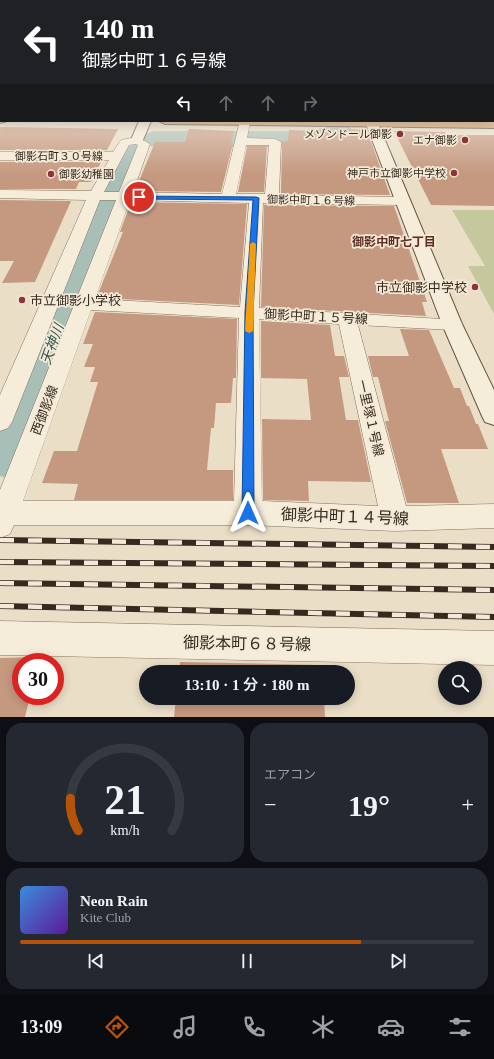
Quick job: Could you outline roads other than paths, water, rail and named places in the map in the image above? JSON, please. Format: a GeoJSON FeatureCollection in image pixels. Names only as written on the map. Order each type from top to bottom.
{"type":"FeatureCollection","features":[{"type":"Feature","properties":{"kind":"highway"},"geometry":{"type":"LineString","coordinates":[[245,122],[372,122],[494,125]]}},
{"type":"Feature","properties":{"kind":"street"},"geometry":{"type":"LineString","coordinates":[[137,140],[145,122]]}},
{"type":"Feature","properties":{"kind":"street"},"geometry":{"type":"LineString","coordinates":[[228,198],[245,122]]}},
{"type":"Feature","properties":{"kind":"street"},"geometry":{"type":"LineString","coordinates":[[372,122],[452,324],[494,416]]}},
{"type":"Feature","properties":{"kind":"street","name":"西御影線"},"geometry":{"type":"LineString","coordinates":[[0,422],[108,196],[144,144],[137,140],[125,142],[117,156],[108,196],[84,304],[2,517]]}},
{"type":"Feature","properties":{"kind":"street"},"geometry":{"type":"LineString","coordinates":[[242,140],[275,142],[264,199],[249,312],[248,513]]}},
{"type":"Feature","properties":{"kind":"street","name":"御影石町３０号線"},"geometry":{"type":"LineString","coordinates":[[0,156],[117,156]]}},
{"type":"Feature","properties":{"kind":"street","name":"御影中町１６号線"},"geometry":{"type":"LineString","coordinates":[[0,194],[403,201]]}},
{"type":"Feature","properties":{"kind":"street","name":"御影中町１５号線"},"geometry":{"type":"LineString","coordinates":[[84,304],[452,324]]}},
{"type":"Feature","properties":{"kind":"street","name":"一里塚１号線"},"geometry":{"type":"LineString","coordinates":[[347,318],[395,519]]}},
{"type":"Feature","properties":{"kind":"street","name":"御影中町１４号線"},"geometry":{"type":"LineString","coordinates":[[2,517],[248,513],[395,519],[494,516]]}},
{"type":"Feature","properties":{"kind":"street","name":"御影本町６８号線"},"geometry":{"type":"LineString","coordinates":[[0,638],[494,648]]}},
{"type":"Feature","properties":{"kind":"waterway","name":"天神川"},"geometry":{"type":"LineString","coordinates":[[154,139],[317,139],[339,129]]}},
{"type":"Feature","properties":{"kind":"waterway","name":"天神川"},"geometry":{"type":"LineString","coordinates":[[11,457],[107,193],[133,145]]}},
{"type":"Feature","properties":{"kind":"railway"},"geometry":{"type":"LineString","coordinates":[[0,540],[494,547]]}},
{"type":"Feature","properties":{"kind":"railway"},"geometry":{"type":"LineString","coordinates":[[0,562],[494,566]]}},
{"type":"Feature","properties":{"kind":"railway"},"geometry":{"type":"LineString","coordinates":[[0,583],[494,590]]}},
{"type":"Feature","properties":{"kind":"railway"},"geometry":{"type":"LineString","coordinates":[[0,606],[494,617]]}},
{"type":"Feature","properties":{"kind":"place","name":"メゾンドール御影"},"geometry":{"type":"Point","coordinates":[400,134]}},
{"type":"Feature","properties":{"kind":"place","name":"エナ御影"},"geometry":{"type":"Point","coordinates":[465,140]}},
{"type":"Feature","properties":{"kind":"place","name":"神戸市立御影中学校"},"geometry":{"type":"Point","coordinates":[454,173]}},
{"type":"Feature","properties":{"kind":"place","name":"御影幼稚園"},"geometry":{"type":"Point","coordinates":[51,174]}},
{"type":"Feature","properties":{"kind":"place","name":"市立御影中学校"},"geometry":{"type":"Point","coordinates":[475,287]}},
{"type":"Feature","properties":{"kind":"place","name":"市立御影小学校"},"geometry":{"type":"Point","coordinates":[22,300]}},
{"type":"Feature","properties":{"kind":"district","name":"御影中町七丁目"},"geometry":{"type":"Point","coordinates":[394,242]}}]}
